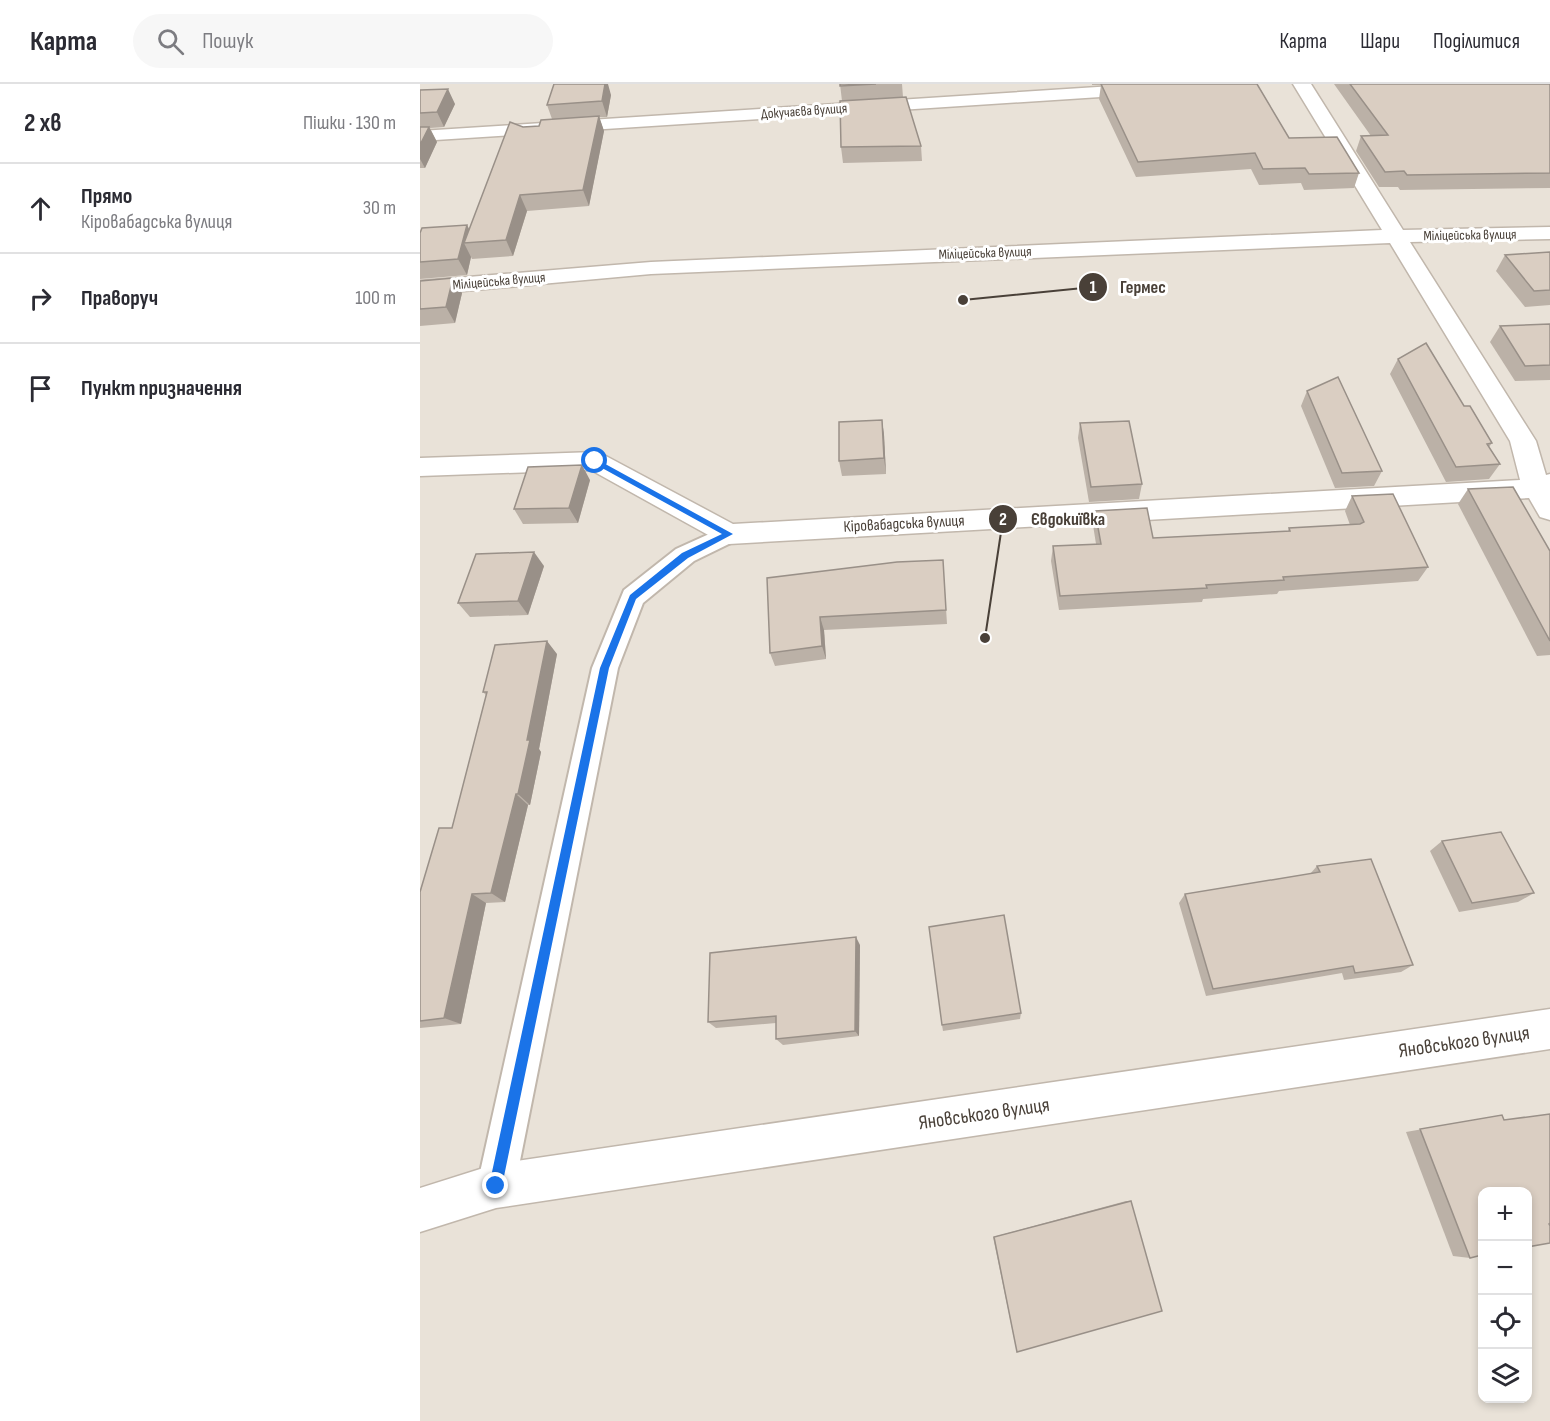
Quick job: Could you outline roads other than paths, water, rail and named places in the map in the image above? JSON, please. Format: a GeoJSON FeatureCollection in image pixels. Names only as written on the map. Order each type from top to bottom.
{"type":"FeatureCollection","features":[{"type":"Feature","properties":{"kind":"street","name":"Докучаєва вулиця"},"geometry":{"type":"LineString","coordinates":[[420,136],[1224,84]]}},
{"type":"Feature","properties":{"kind":"street"},"geometry":{"type":"LineString","coordinates":[[1302,84],[1523,441],[1543,485],[1550,510]]}},
{"type":"Feature","properties":{"kind":"street","name":"Міліцейська вулиця"},"geometry":{"type":"LineString","coordinates":[[420,288],[651,268],[1398,237],[1550,233]]}},
{"type":"Feature","properties":{"kind":"street"},"geometry":{"type":"LineString","coordinates":[[420,467],[595,461],[729,534]]}},
{"type":"Feature","properties":{"kind":"street","name":"Кіровабадська вулиця"},"geometry":{"type":"LineString","coordinates":[[729,534],[1543,485]]}},
{"type":"Feature","properties":{"kind":"street","name":"Яновського вулиця"},"geometry":{"type":"LineString","coordinates":[[420,1210],[496,1186],[1550,1029]]}},
{"type":"Feature","properties":{"kind":"lane"},"geometry":{"type":"LineString","coordinates":[[496,1186],[605,668],[633,597],[685,555],[729,534]]}},
{"type":"Feature","properties":{"kind":"place","name":"Гермес"},"geometry":{"type":"Point","coordinates":[963,300]}},
{"type":"Feature","properties":{"kind":"place","name":"Євдокиївка"},"geometry":{"type":"Point","coordinates":[985,638]}}]}
